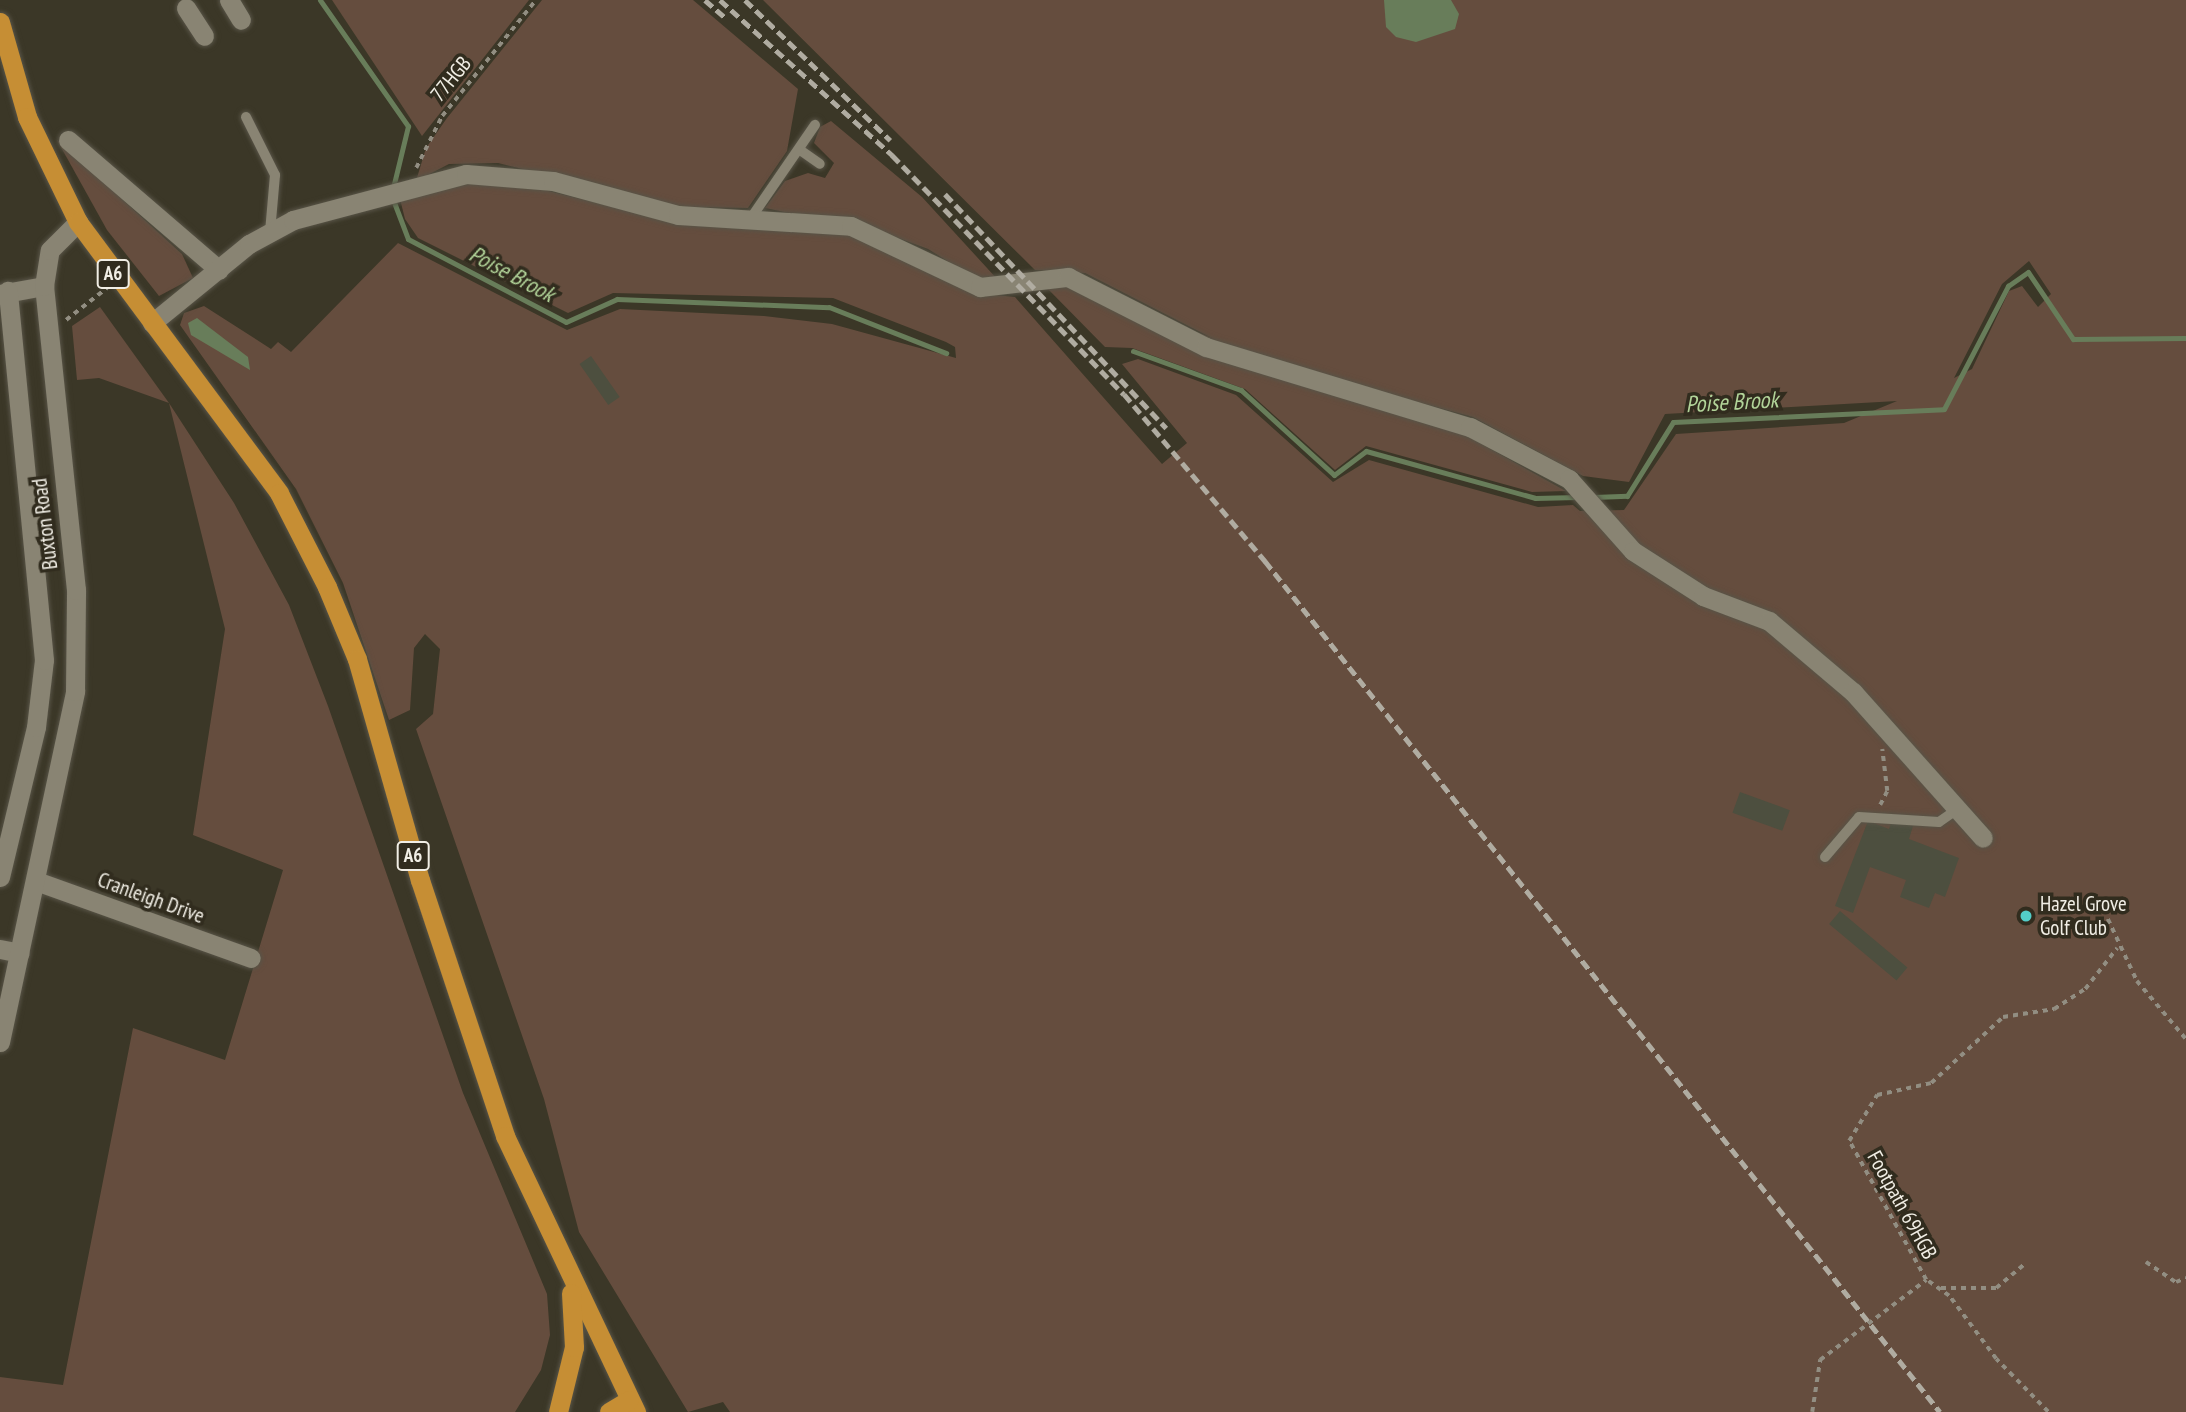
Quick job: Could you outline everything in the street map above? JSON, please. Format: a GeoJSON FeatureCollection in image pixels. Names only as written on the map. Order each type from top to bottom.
{"type":"FeatureCollection","features":[{"type":"Feature","properties":{"kind":"highway","name":"A6"},"geometry":{"type":"LineString","coordinates":[[0,22],[27,117],[78,222],[117,281],[152,323],[279,493],[327,587],[357,659],[420,880],[505,1136],[570,1284],[633,1406]]}},
{"type":"Feature","properties":{"kind":"highway"},"geometry":{"type":"LineString","coordinates":[[558,1412],[574,1347],[570,1284]]}},
{"type":"Feature","properties":{"kind":"highway"},"geometry":{"type":"LineString","coordinates":[[609,1412],[633,1406]]}},
{"type":"Feature","properties":{"kind":"street"},"geometry":{"type":"LineString","coordinates":[[229,0],[241,20]]}},
{"type":"Feature","properties":{"kind":"street"},"geometry":{"type":"LineString","coordinates":[[189,3],[204,36]]}},
{"type":"Feature","properties":{"kind":"street"},"geometry":{"type":"LineString","coordinates":[[68,140],[219,270]]}},
{"type":"Feature","properties":{"kind":"street"},"geometry":{"type":"LineString","coordinates":[[152,323],[219,270],[270,233],[293,220],[466,174],[525,176],[678,215],[851,226],[980,287],[1068,277],[1086,282],[1239,360],[1470,427],[1577,486],[1590,506],[1624,544],[1686,588],[1769,621],[1894,733],[1983,838]]}},
{"type":"Feature","properties":{"kind":"street","name":"Buxton Road"},"geometry":{"type":"LineString","coordinates":[[0,1042],[71,721],[77,617],[44,286],[50,250],[78,222]]}},
{"type":"Feature","properties":{"kind":"street"},"geometry":{"type":"LineString","coordinates":[[4,293],[44,286]]}},
{"type":"Feature","properties":{"kind":"street","name":"Buxton Road"},"geometry":{"type":"LineString","coordinates":[[0,877],[36,727],[44,660],[4,293]]}},
{"type":"Feature","properties":{"kind":"street","name":"Cranleigh Drive"},"geometry":{"type":"LineString","coordinates":[[36,881],[251,958]]}},
{"type":"Feature","properties":{"kind":"street"},"geometry":{"type":"LineString","coordinates":[[0,949],[20,953]]}},
{"type":"Feature","properties":{"kind":"lane"},"geometry":{"type":"LineString","coordinates":[[246,117],[275,175],[270,233]]}},
{"type":"Feature","properties":{"kind":"lane"},"geometry":{"type":"LineString","coordinates":[[751,218],[815,125]]}},
{"type":"Feature","properties":{"kind":"lane"},"geometry":{"type":"LineString","coordinates":[[800,150],[820,164]]}},
{"type":"Feature","properties":{"kind":"lane"},"geometry":{"type":"LineString","coordinates":[[1825,857],[1859,817],[1875,814],[1939,822],[1959,808]]}},
{"type":"Feature","properties":{"kind":"path","name":"77HGB"},"geometry":{"type":"LineString","coordinates":[[406,191],[422,147],[442,116],[536,0]]}},
{"type":"Feature","properties":{"kind":"path"},"geometry":{"type":"LineString","coordinates":[[46,311],[66,321],[117,281]]}},
{"type":"Feature","properties":{"kind":"path"},"geometry":{"type":"LineString","coordinates":[[1875,814],[1887,791],[1880,753],[1894,733]]}},
{"type":"Feature","properties":{"kind":"path"},"geometry":{"type":"LineString","coordinates":[[2108,919],[2117,948],[2186,1039]]}},
{"type":"Feature","properties":{"kind":"path","name":"Footpath 69HGB"},"geometry":{"type":"LineString","coordinates":[[1812,1412],[1820,1360],[1926,1279],[1849,1141],[1877,1095],[1931,1083],[2003,1017],[2054,1009],[2085,989],[2117,948]]}},
{"type":"Feature","properties":{"kind":"path"},"geometry":{"type":"LineString","coordinates":[[2146,1262],[2176,1282],[2186,1278]]}},
{"type":"Feature","properties":{"kind":"path"},"geometry":{"type":"LineString","coordinates":[[1941,1288],[1996,1288],[2025,1263]]}},
{"type":"Feature","properties":{"kind":"path"},"geometry":{"type":"LineString","coordinates":[[1926,1279],[1941,1288],[2048,1412]]}},
{"type":"Feature","properties":{"kind":"shaded area"},"geometry":{"type":"Polygon","coordinates":[[[332,0],[529,0],[422,136],[332,0]]]}},
{"type":"Feature","properties":{"kind":"shaded area"},"geometry":{"type":"Polygon","coordinates":[[[542,0],[693,0],[798,89],[787,151],[748,208],[681,207],[498,163],[449,164],[416,181],[426,148],[542,0]]]}},
{"type":"Feature","properties":{"kind":"shaded area"},"geometry":{"type":"Polygon","coordinates":[[[763,0],[2186,0],[2186,1412],[730,1412],[723,1402],[688,1412],[579,1232],[544,1099],[416,729],[433,714],[440,649],[425,634],[414,648],[410,710],[389,720],[343,583],[296,489],[180,325],[184,313],[204,306],[271,349],[278,342],[291,352],[398,243],[567,330],[620,309],[764,316],[832,324],[956,358],[955,347],[946,342],[833,298],[613,293],[568,313],[418,238],[405,219],[400,199],[478,182],[528,186],[679,223],[854,234],[976,293],[1015,297],[1162,464],[1187,443],[1122,364],[1138,359],[1236,395],[1333,482],[1369,460],[1538,507],[1573,505],[1580,511],[1624,510],[1676,434],[1844,423],[1897,401],[1665,414],[1629,482],[1583,476],[1473,417],[1247,356],[1085,273],[1035,270],[763,0]],[[2029,261],[2002,284],[1954,378],[1972,369],[2009,291],[2022,286],[2038,307],[2051,294],[2029,261]]]}},
{"type":"Feature","properties":{"kind":"shaded area"},"geometry":{"type":"Polygon","coordinates":[[[1384,0],[1451,0],[1459,14],[1455,29],[1416,42],[1396,37],[1386,27],[1384,0]]]}},
{"type":"Feature","properties":{"kind":"shaded area"},"geometry":{"type":"Polygon","coordinates":[[[831,121],[922,197],[998,280],[983,283],[928,249],[882,232],[765,208],[785,181],[808,173],[825,178],[834,163],[814,143],[820,127],[831,121]]]}},
{"type":"Feature","properties":{"kind":"shaded area"},"geometry":{"type":"Polygon","coordinates":[[[57,140],[182,254],[193,278],[159,296],[107,230],[57,140]]]}},
{"type":"Feature","properties":{"kind":"shaded area"},"geometry":{"type":"Polygon","coordinates":[[[1046,287],[1080,287],[1467,436],[1566,491],[1532,492],[1366,446],[1335,470],[1245,389],[1132,348],[1105,347],[1046,287]]]}},
{"type":"Feature","properties":{"kind":"shaded area"},"geometry":{"type":"Polygon","coordinates":[[[100,307],[169,403],[99,378],[77,380],[72,326],[100,307]]]}},
{"type":"Feature","properties":{"kind":"shaded area"},"geometry":{"type":"Polygon","coordinates":[[[197,318],[248,357],[250,370],[191,335],[188,323],[197,318]]]}},
{"type":"Feature","properties":{"kind":"shaded area"},"geometry":{"type":"Polygon","coordinates":[[[169,403],[234,503],[289,605],[328,706],[463,1093],[547,1294],[550,1335],[541,1370],[515,1412],[0,1412],[0,1377],[63,1385],[133,1028],[225,1060],[283,870],[193,835],[225,629],[169,403]]]}},
{"type":"Feature","properties":{"kind":"building"},"geometry":{"type":"Polygon","coordinates":[[[591,356],[620,397],[608,405],[580,364],[591,356]]]}},
{"type":"Feature","properties":{"kind":"building"},"geometry":{"type":"Polygon","coordinates":[[[1740,792],[1790,810],[1782,831],[1732,813],[1740,792]]]}},
{"type":"Feature","properties":{"kind":"building"},"geometry":{"type":"Polygon","coordinates":[[[1893,818],[1913,826],[1909,839],[1959,858],[1945,897],[1935,893],[1929,908],[1900,897],[1906,880],[1870,867],[1853,913],[1835,906],[1868,821],[1889,829],[1893,818]]]}},
{"type":"Feature","properties":{"kind":"building"},"geometry":{"type":"Polygon","coordinates":[[[1840,911],[1907,968],[1896,981],[1829,924],[1840,911]]]}},
{"type":"Feature","properties":{"kind":"waterway","name":"Poise Brook"},"geometry":{"type":"LineString","coordinates":[[320,0],[408,126],[393,188]]}},
{"type":"Feature","properties":{"kind":"waterway","name":"Poise Brook"},"geometry":{"type":"LineString","coordinates":[[392,197],[408,239],[566,322],[617,299],[829,307],[946,353]]}},
{"type":"Feature","properties":{"kind":"waterway","name":"Poise Brook"},"geometry":{"type":"LineString","coordinates":[[1594,497],[1627,496],[1673,422],[1944,409],[2008,286],[2028,272],[2073,339],[2186,338]]}},
{"type":"Feature","properties":{"kind":"waterway","name":"Poise Brook"},"geometry":{"type":"LineString","coordinates":[[1133,351],[1241,390],[1334,475],[1366,451],[1535,498],[1577,497]]}},
{"type":"Feature","properties":{"kind":"railway"},"geometry":{"type":"LineString","coordinates":[[705,0],[726,18]]}},
{"type":"Feature","properties":{"kind":"railway"},"geometry":{"type":"LineString","coordinates":[[720,0],[892,155],[1124,394],[1265,561],[1940,1412]]}},
{"type":"Feature","properties":{"kind":"railway"},"geometry":{"type":"LineString","coordinates":[[745,0],[890,140]]}},
{"type":"Feature","properties":{"kind":"railway"},"geometry":{"type":"LineString","coordinates":[[945,194],[1166,428]]}},
{"type":"Feature","properties":{"kind":"place","name":"Hazel Grove Golf Club"},"geometry":{"type":"Point","coordinates":[2026,916]}}]}
